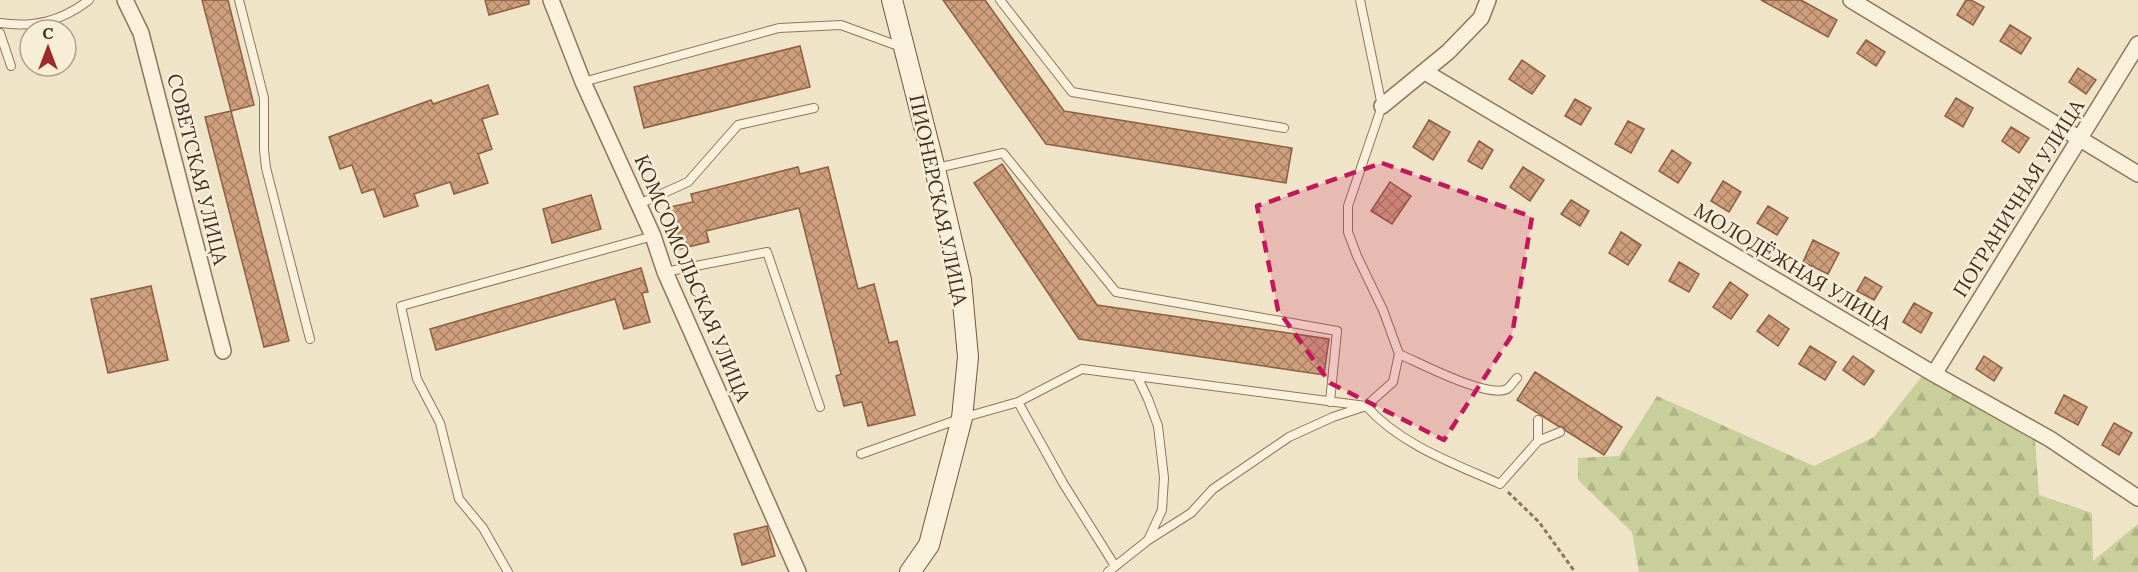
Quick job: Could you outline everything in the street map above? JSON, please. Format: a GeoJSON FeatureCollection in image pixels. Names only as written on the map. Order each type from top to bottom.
{"type":"FeatureCollection","features":[{"type":"Feature","properties":{"kind":"main road","name":"ПИОНЕРСКАЯ УЛИЦА"},"geometry":{"type":"LineString","coordinates":[[892,0],[936,169],[961,280],[968,357],[962,418],[930,545],[910,572]]}},
{"type":"Feature","properties":{"kind":"street","name":"СОВЕТСКАЯ УЛИЦА"},"geometry":{"type":"LineString","coordinates":[[125,0],[141,33],[223,351]]}},
{"type":"Feature","properties":{"kind":"street","name":"КОМСОМОЛЬСКАЯ УЛИЦА"},"geometry":{"type":"LineString","coordinates":[[551,0],[583,82],[653,236],[665,272],[798,572]]}},
{"type":"Feature","properties":{"kind":"street"},"geometry":{"type":"LineString","coordinates":[[1382,106],[1448,52],[1481,18],[1488,0]]}},
{"type":"Feature","properties":{"kind":"street"},"geometry":{"type":"LineString","coordinates":[[1851,0],[2138,174]]}},
{"type":"Feature","properties":{"kind":"street","name":"ПОГРАНИЧНАЯ УЛИЦА"},"geometry":{"type":"LineString","coordinates":[[1934,374],[2138,44]]}},
{"type":"Feature","properties":{"kind":"street","name":"МОЛОДЁЖНАЯ УЛИЦА"},"geometry":{"type":"LineString","coordinates":[[1425,72],[1934,374],[2050,439],[2138,498]]}},
{"type":"Feature","properties":{"kind":"lane"},"geometry":{"type":"LineString","coordinates":[[0,23],[16,26],[48,22],[75,10],[89,0]]}},
{"type":"Feature","properties":{"kind":"lane"},"geometry":{"type":"LineString","coordinates":[[239,0],[264,98],[266,168],[310,339]]}},
{"type":"Feature","properties":{"kind":"lane"},"geometry":{"type":"LineString","coordinates":[[1000,0],[1072,92],[1284,128]]}},
{"type":"Feature","properties":{"kind":"lane"},"geometry":{"type":"LineString","coordinates":[[1108,572],[1147,541],[1191,513],[1213,489],[1289,437],[1333,417],[1366,406],[1393,382],[1399,354],[1383,310],[1348,232],[1348,206],[1382,106],[1360,0]]}},
{"type":"Feature","properties":{"kind":"lane"},"geometry":{"type":"LineString","coordinates":[[583,82],[780,28],[841,25],[905,49]]}},
{"type":"Feature","properties":{"kind":"lane"},"geometry":{"type":"LineString","coordinates":[[0,33],[11,66]]}},
{"type":"Feature","properties":{"kind":"lane"},"geometry":{"type":"LineString","coordinates":[[639,204],[688,182],[738,125],[814,108]]}},
{"type":"Feature","properties":{"kind":"lane"},"geometry":{"type":"LineString","coordinates":[[936,169],[1003,153],[1116,292],[1337,331],[1330,402]]}},
{"type":"Feature","properties":{"kind":"lane"},"geometry":{"type":"LineString","coordinates":[[508,572],[483,528],[459,499],[440,423],[417,379],[401,306],[653,236]]}},
{"type":"Feature","properties":{"kind":"lane"},"geometry":{"type":"LineString","coordinates":[[665,272],[767,252],[820,407]]}},
{"type":"Feature","properties":{"kind":"lane"},"geometry":{"type":"LineString","coordinates":[[1399,354],[1450,377],[1490,391],[1507,389],[1517,378]]}},
{"type":"Feature","properties":{"kind":"lane"},"geometry":{"type":"LineString","coordinates":[[861,454],[962,418],[1018,402],[1082,369],[1366,406],[1381,423],[1411,443],[1500,484],[1538,441],[1560,432]]}},
{"type":"Feature","properties":{"kind":"lane"},"geometry":{"type":"LineString","coordinates":[[1137,376],[1149,399],[1158,426],[1164,478],[1162,510],[1147,541]]}},
{"type":"Feature","properties":{"kind":"lane"},"geometry":{"type":"LineString","coordinates":[[1018,402],[1063,483],[1115,566]]}},
{"type":"Feature","properties":{"kind":"lane"},"geometry":{"type":"LineString","coordinates":[[1538,420],[1538,441]]}},
{"type":"Feature","properties":{"kind":"path"},"geometry":{"type":"LineString","coordinates":[[1500,484],[1539,522],[1575,572]]}},
{"type":"Feature","properties":{"kind":"highlighted area"},"geometry":{"type":"Polygon","coordinates":[[[1382,163],[1532,217],[1512,335],[1444,440],[1330,383],[1278,310],[1257,206],[1382,163]]]}},
{"type":"Feature","properties":{"kind":"green space"},"geometry":{"type":"Polygon","coordinates":[[[1923,375],[2035,439],[2039,495],[2092,513],[2093,561],[2138,524],[2138,572],[1639,572],[1632,532],[1578,480],[1578,458],[1619,456],[1657,396],[1814,466],[1874,437],[1923,375]]]}},
{"type":"Feature","properties":{"kind":"building"},"geometry":{"type":"Polygon","coordinates":[[[202,0],[228,0],[254,105],[231,111],[202,0]]]}},
{"type":"Feature","properties":{"kind":"building"},"geometry":{"type":"Polygon","coordinates":[[[485,0],[529,0],[529,4],[489,15],[485,0]]]}},
{"type":"Feature","properties":{"kind":"building"},"geometry":{"type":"Polygon","coordinates":[[[943,0],[985,0],[1064,111],[1292,148],[1286,183],[1046,144],[943,0]]]}},
{"type":"Feature","properties":{"kind":"building"},"geometry":{"type":"Polygon","coordinates":[[[1761,0],[1801,0],[1837,20],[1828,37],[1761,0]]]}},
{"type":"Feature","properties":{"kind":"building"},"geometry":{"type":"Polygon","coordinates":[[[1966,0],[1971,0],[1984,7],[1973,25],[1957,15],[1966,0]]]}},
{"type":"Feature","properties":{"kind":"building"},"geometry":{"type":"Polygon","coordinates":[[[2010,25],[2031,38],[2021,54],[2000,41],[2010,25]]]}},
{"type":"Feature","properties":{"kind":"building"},"geometry":{"type":"Polygon","coordinates":[[[1866,40],[1885,52],[1876,66],[1857,53],[1866,40]]]}},
{"type":"Feature","properties":{"kind":"building"},"geometry":{"type":"Polygon","coordinates":[[[800,46],[810,87],[644,128],[634,87],[800,46]]]}},
{"type":"Feature","properties":{"kind":"building"},"geometry":{"type":"Polygon","coordinates":[[[1522,60],[1545,76],[1532,94],[1509,79],[1522,60]]]}},
{"type":"Feature","properties":{"kind":"building"},"geometry":{"type":"Polygon","coordinates":[[[2078,68],[2096,80],[2086,94],[2069,82],[2078,68]]]}},
{"type":"Feature","properties":{"kind":"building"},"geometry":{"type":"Polygon","coordinates":[[[488,85],[498,114],[482,119],[492,149],[478,154],[488,183],[454,194],[450,182],[414,194],[418,206],[384,217],[374,189],[362,193],[352,165],[340,169],[329,137],[431,100],[433,104],[488,85]]]}},
{"type":"Feature","properties":{"kind":"building"},"geometry":{"type":"Polygon","coordinates":[[[1956,98],[1973,108],[1963,127],[1945,116],[1956,98]]]}},
{"type":"Feature","properties":{"kind":"building"},"geometry":{"type":"Polygon","coordinates":[[[1575,99],[1591,108],[1581,125],[1565,116],[1575,99]]]}},
{"type":"Feature","properties":{"kind":"building"},"geometry":{"type":"Polygon","coordinates":[[[231,111],[289,341],[264,347],[205,117],[231,111]]]}},
{"type":"Feature","properties":{"kind":"building"},"geometry":{"type":"Polygon","coordinates":[[[1429,120],[1450,132],[1433,160],[1413,147],[1429,120]]]}},
{"type":"Feature","properties":{"kind":"building"},"geometry":{"type":"Polygon","coordinates":[[[1628,121],[1644,129],[1631,153],[1615,144],[1628,121]]]}},
{"type":"Feature","properties":{"kind":"building"},"geometry":{"type":"Polygon","coordinates":[[[2011,127],[2029,138],[2019,153],[2002,141],[2011,127]]]}},
{"type":"Feature","properties":{"kind":"building"},"geometry":{"type":"Polygon","coordinates":[[[1479,141],[1493,150],[1482,169],[1468,161],[1479,141]]]}},
{"type":"Feature","properties":{"kind":"building"},"geometry":{"type":"Polygon","coordinates":[[[1672,150],[1691,163],[1678,183],[1659,171],[1672,150]]]}},
{"type":"Feature","properties":{"kind":"building"},"geometry":{"type":"Polygon","coordinates":[[[1002,164],[1097,305],[1329,339],[1324,375],[1079,339],[974,183],[1002,164]]]}},
{"type":"Feature","properties":{"kind":"building"},"geometry":{"type":"Polygon","coordinates":[[[798,167],[800,174],[828,167],[858,289],[874,284],[889,343],[897,341],[915,415],[868,426],[862,402],[844,406],[836,376],[841,374],[799,208],[706,231],[709,242],[680,249],[670,207],[693,202],[691,194],[798,167]]]}},
{"type":"Feature","properties":{"kind":"building"},"geometry":{"type":"Polygon","coordinates":[[[1523,167],[1544,180],[1530,201],[1510,187],[1523,167]]]}},
{"type":"Feature","properties":{"kind":"building"},"geometry":{"type":"Polygon","coordinates":[[[1723,181],[1741,192],[1729,212],[1711,201],[1723,181]]]}},
{"type":"Feature","properties":{"kind":"building"},"geometry":{"type":"Polygon","coordinates":[[[1390,182],[1411,196],[1392,224],[1371,211],[1390,182]]]}},
{"type":"Feature","properties":{"kind":"building"},"geometry":{"type":"Polygon","coordinates":[[[591,195],[601,229],[552,243],[543,209],[591,195]]]}},
{"type":"Feature","properties":{"kind":"building"},"geometry":{"type":"Polygon","coordinates":[[[1571,200],[1589,211],[1580,226],[1561,214],[1571,200]]]}},
{"type":"Feature","properties":{"kind":"building"},"geometry":{"type":"Polygon","coordinates":[[[1768,206],[1788,218],[1777,235],[1757,223],[1768,206]]]}},
{"type":"Feature","properties":{"kind":"building"},"geometry":{"type":"Polygon","coordinates":[[[1621,232],[1641,245],[1628,265],[1609,253],[1621,232]]]}},
{"type":"Feature","properties":{"kind":"building"},"geometry":{"type":"Polygon","coordinates":[[[1813,240],[1839,253],[1828,274],[1803,262],[1813,240]]]}},
{"type":"Feature","properties":{"kind":"building"},"geometry":{"type":"Polygon","coordinates":[[[1679,262],[1699,274],[1689,292],[1669,281],[1679,262]]]}},
{"type":"Feature","properties":{"kind":"building"},"geometry":{"type":"Polygon","coordinates":[[[641,268],[648,292],[642,293],[650,322],[624,329],[615,299],[436,350],[430,329],[641,268]]]}},
{"type":"Feature","properties":{"kind":"building"},"geometry":{"type":"Polygon","coordinates":[[[1865,277],[1882,287],[1874,300],[1857,291],[1865,277]]]}},
{"type":"Feature","properties":{"kind":"building"},"geometry":{"type":"Polygon","coordinates":[[[1730,282],[1748,295],[1731,319],[1713,307],[1730,282]]]}},
{"type":"Feature","properties":{"kind":"building"},"geometry":{"type":"Polygon","coordinates":[[[151,286],[168,360],[108,373],[91,299],[151,286]]]}},
{"type":"Feature","properties":{"kind":"building"},"geometry":{"type":"Polygon","coordinates":[[[1914,303],[1932,313],[1921,333],[1903,322],[1914,303]]]}},
{"type":"Feature","properties":{"kind":"building"},"geometry":{"type":"Polygon","coordinates":[[[1769,315],[1789,329],[1778,346],[1757,331],[1769,315]]]}},
{"type":"Feature","properties":{"kind":"building"},"geometry":{"type":"Polygon","coordinates":[[[1810,346],[1836,362],[1825,380],[1799,364],[1810,346]]]}},
{"type":"Feature","properties":{"kind":"building"},"geometry":{"type":"Polygon","coordinates":[[[1853,356],[1874,371],[1864,385],[1843,370],[1853,356]]]}},
{"type":"Feature","properties":{"kind":"building"},"geometry":{"type":"Polygon","coordinates":[[[1984,356],[2002,368],[1994,381],[1976,369],[1984,356]]]}},
{"type":"Feature","properties":{"kind":"building"},"geometry":{"type":"Polygon","coordinates":[[[1535,372],[1622,427],[1604,455],[1517,400],[1535,372]]]}},
{"type":"Feature","properties":{"kind":"building"},"geometry":{"type":"Polygon","coordinates":[[[2064,395],[2087,407],[2078,425],[2055,413],[2064,395]]]}},
{"type":"Feature","properties":{"kind":"building"},"geometry":{"type":"Polygon","coordinates":[[[2114,423],[2132,433],[2119,455],[2102,445],[2114,423]]]}},
{"type":"Feature","properties":{"kind":"building"},"geometry":{"type":"Polygon","coordinates":[[[767,526],[775,556],[742,565],[734,534],[767,526]]]}}]}
